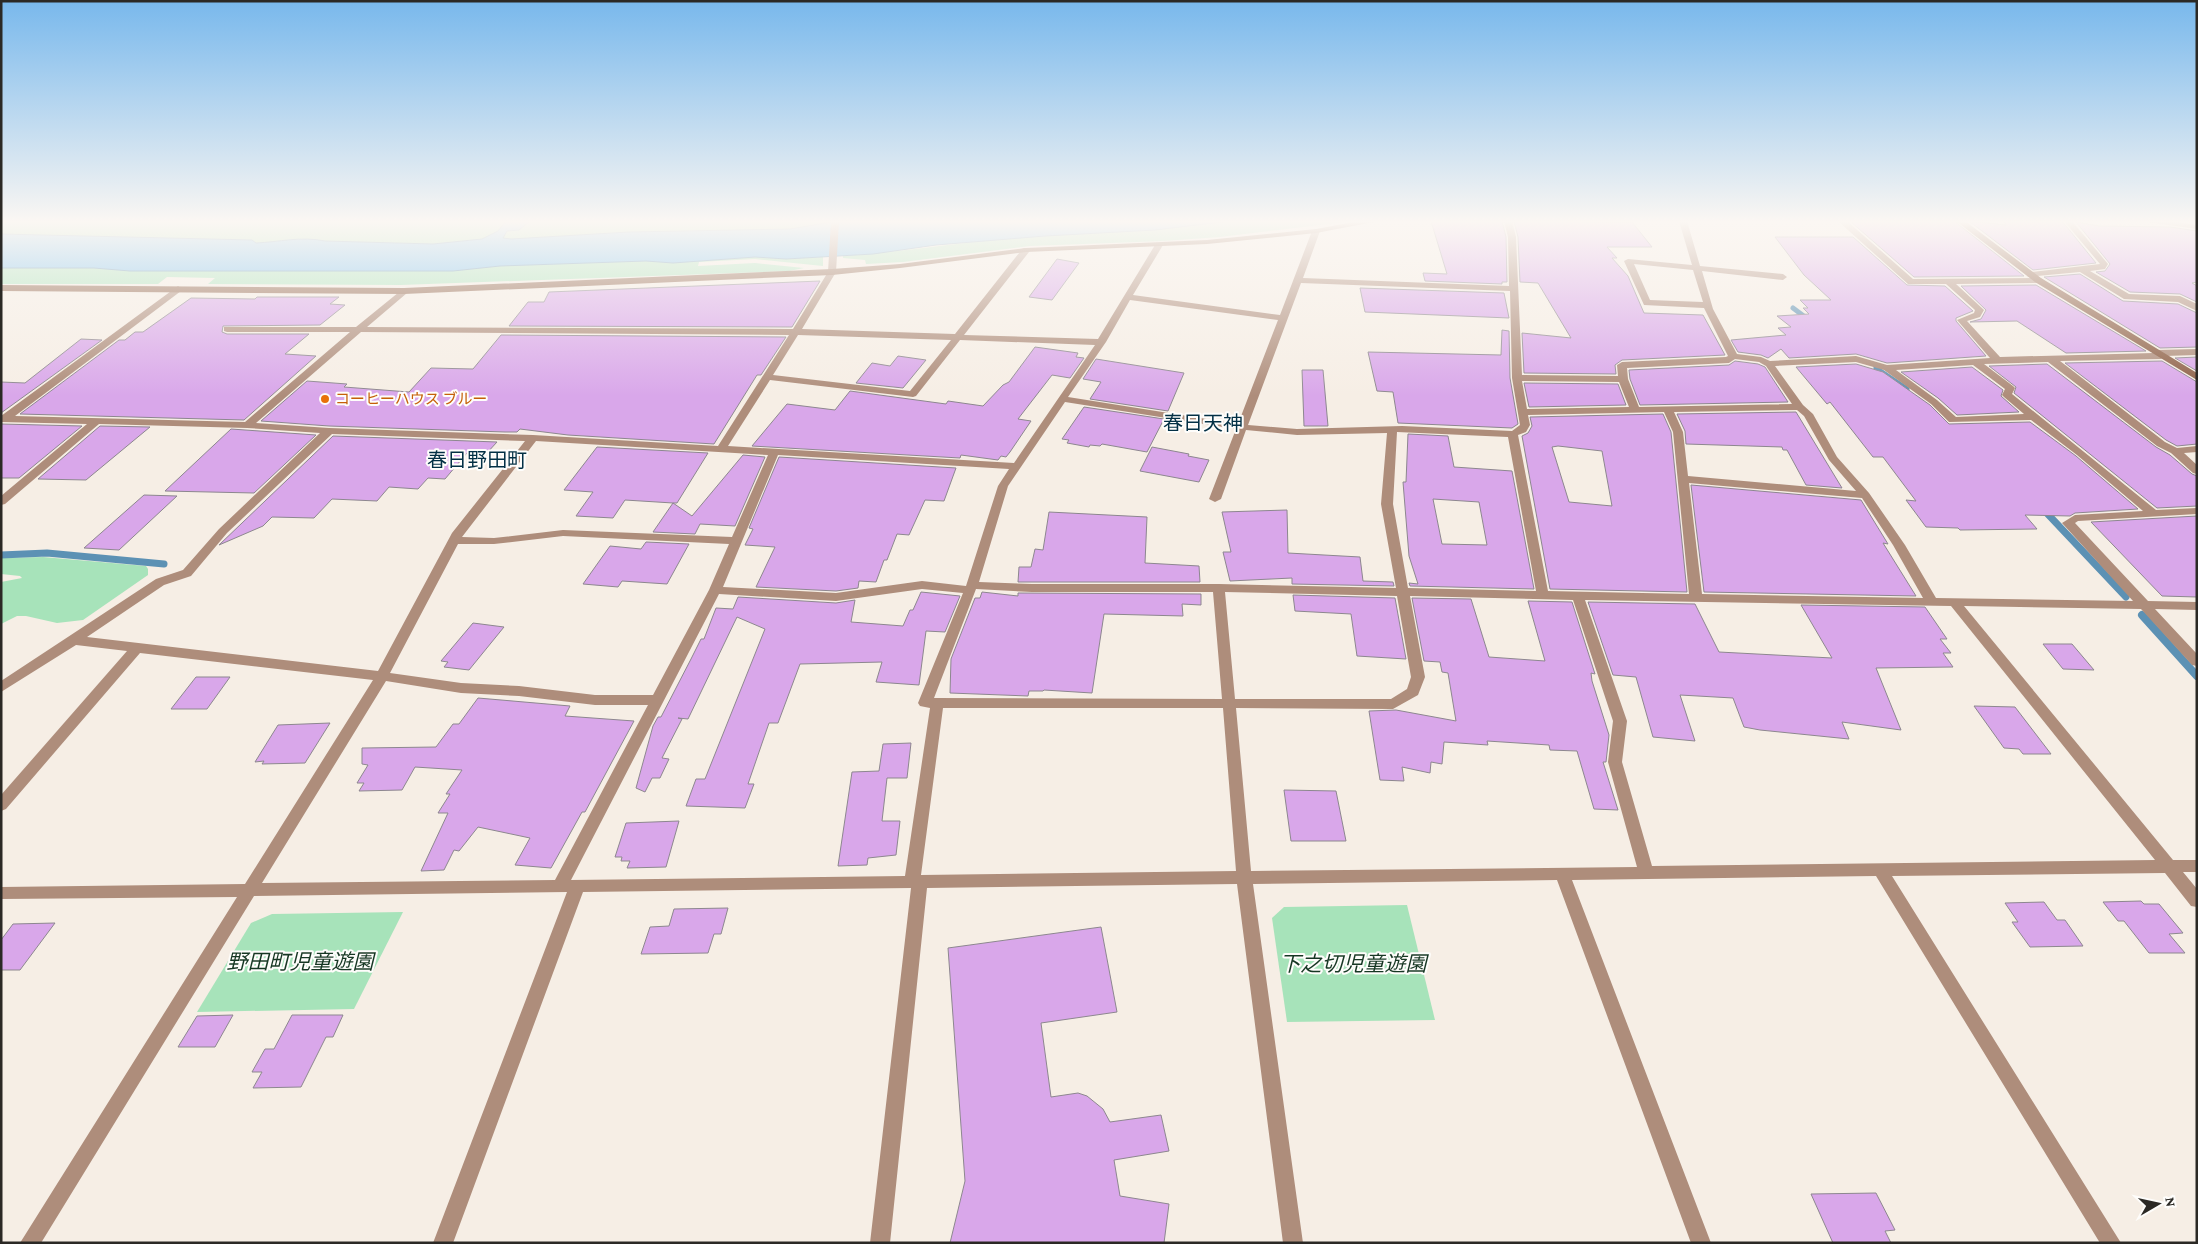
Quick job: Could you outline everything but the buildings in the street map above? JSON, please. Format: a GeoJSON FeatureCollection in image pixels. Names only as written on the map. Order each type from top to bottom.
{"type":"FeatureCollection","features":[{"type":"Feature","properties":{"kind":"main road"},"geometry":{"type":"LineString","coordinates":[[1,288],[404,291],[637,279]]}},
{"type":"Feature","properties":{"kind":"main road"},"geometry":{"type":"LineString","coordinates":[[2037,279],[2197,377]]}},
{"type":"Feature","properties":{"kind":"street"},"geometry":{"type":"LineString","coordinates":[[720,450],[798,332],[827,279]]}},
{"type":"Feature","properties":{"kind":"street"},"geometry":{"type":"LineString","coordinates":[[768,377],[913,394],[1003,279]]}},
{"type":"Feature","properties":{"kind":"street"},"geometry":{"type":"LineString","coordinates":[[1139,279],[1101,342],[1003,486],[971,588],[925,703],[1393,704],[1413,692],[1418,677],[1387,504],[1392,430]]}},
{"type":"Feature","properties":{"kind":"street"},"geometry":{"type":"LineString","coordinates":[[1062,399],[1241,428],[1297,432],[1392,430],[1513,434],[1522,430],[1525,425],[1517,378],[1513,279]]}},
{"type":"Feature","properties":{"kind":"street"},"geometry":{"type":"LineString","coordinates":[[1636,279],[1647,303],[1707,305]]}},
{"type":"Feature","properties":{"kind":"street"},"geometry":{"type":"LineString","coordinates":[[1699,279],[1707,305],[1733,356]]}},
{"type":"Feature","properties":{"kind":"street"},"geometry":{"type":"LineString","coordinates":[[1909,279],[1912,282],[1999,279]]}},
{"type":"Feature","properties":{"kind":"street"},"geometry":{"type":"LineString","coordinates":[[2098,279],[2127,297],[2180,299],[2197,308]]}},
{"type":"Feature","properties":{"kind":"street"},"geometry":{"type":"LineString","coordinates":[[1215,498],[1297,280],[1513,289]]}},
{"type":"Feature","properties":{"kind":"street"},"geometry":{"type":"LineString","coordinates":[[1949,282],[1980,310],[1977,315],[1961,320],[1997,360]]}},
{"type":"Feature","properties":{"kind":"street"},"geometry":{"type":"LineString","coordinates":[[3,419],[178,289]]}},
{"type":"Feature","properties":{"kind":"street"},"geometry":{"type":"LineString","coordinates":[[247,425],[404,291]]}},
{"type":"Feature","properties":{"kind":"street"},"geometry":{"type":"LineString","coordinates":[[1128,297],[1283,318]]}},
{"type":"Feature","properties":{"kind":"street"},"geometry":{"type":"LineString","coordinates":[[227,329],[798,332],[1101,342]]}},
{"type":"Feature","properties":{"kind":"street"},"geometry":{"type":"LineString","coordinates":[[1769,364],[1856,359],[1888,368],[1997,360],[2052,360],[2197,352]]}},
{"type":"Feature","properties":{"kind":"street"},"geometry":{"type":"LineString","coordinates":[[1733,356],[1762,360],[1769,364],[1799,407],[1808,414],[1833,458],[1865,495],[1899,545],[1932,602]]}},
{"type":"Feature","properties":{"kind":"street"},"geometry":{"type":"LineString","coordinates":[[1635,410],[1623,379],[1622,365],[1697,363],[1729,360],[1733,356]]}},
{"type":"Feature","properties":{"kind":"street"},"geometry":{"type":"LineString","coordinates":[[2052,360],[2161,444],[2175,451],[2197,471]]}},
{"type":"Feature","properties":{"kind":"street"},"geometry":{"type":"LineString","coordinates":[[1976,362],[2010,388],[2007,395],[2154,513]]}},
{"type":"Feature","properties":{"kind":"street"},"geometry":{"type":"LineString","coordinates":[[1888,368],[1934,402],[1953,420],[2033,417]]}},
{"type":"Feature","properties":{"kind":"street"},"geometry":{"type":"LineString","coordinates":[[1517,378],[1623,379]]}},
{"type":"Feature","properties":{"kind":"street"},"geometry":{"type":"LineString","coordinates":[[1524,412],[1799,407]]}},
{"type":"Feature","properties":{"kind":"street"},"geometry":{"type":"LineString","coordinates":[[1668,410],[1678,432],[1696,598]]}},
{"type":"Feature","properties":{"kind":"street"},"geometry":{"type":"LineString","coordinates":[[3,419],[247,425],[329,431],[533,438],[1016,466]]}},
{"type":"Feature","properties":{"kind":"street"},"geometry":{"type":"LineString","coordinates":[[1,502],[96,422]]}},
{"type":"Feature","properties":{"kind":"street"},"geometry":{"type":"LineString","coordinates":[[1,687],[160,582],[187,573],[223,531],[329,431]]}},
{"type":"Feature","properties":{"kind":"street"},"geometry":{"type":"LineString","coordinates":[[1513,434],[1543,595]]}},
{"type":"Feature","properties":{"kind":"street"},"geometry":{"type":"LineString","coordinates":[[30,1243],[382,676],[454,540],[533,438]]}},
{"type":"Feature","properties":{"kind":"street"},"geometry":{"type":"LineString","coordinates":[[2175,451],[2197,449]]}},
{"type":"Feature","properties":{"kind":"street"},"geometry":{"type":"LineString","coordinates":[[443,1243],[569,885],[715,590],[774,453]]}},
{"type":"Feature","properties":{"kind":"street"},"geometry":{"type":"LineString","coordinates":[[1683,479],[1865,495]]}},
{"type":"Feature","properties":{"kind":"street"},"geometry":{"type":"LineString","coordinates":[[2197,511],[2074,518],[2068,523],[2197,662]]}},
{"type":"Feature","properties":{"kind":"street"},"geometry":{"type":"LineString","coordinates":[[454,540],[494,541],[563,532],[736,541]]}},
{"type":"Feature","properties":{"kind":"street"},"geometry":{"type":"LineString","coordinates":[[715,590],[836,597],[922,585],[971,588],[1219,588],[2197,606]]}},
{"type":"Feature","properties":{"kind":"street"},"geometry":{"type":"LineString","coordinates":[[1219,588],[1244,877],[1292,1243]]}},
{"type":"Feature","properties":{"kind":"street"},"geometry":{"type":"LineString","coordinates":[[1578,596],[1620,721],[1615,762],[1646,873]]}},
{"type":"Feature","properties":{"kind":"street"},"geometry":{"type":"LineString","coordinates":[[1954,602],[2197,901]]}},
{"type":"Feature","properties":{"kind":"street"},"geometry":{"type":"LineString","coordinates":[[74,640],[382,676],[461,688],[519,691],[595,700],[659,700]]}},
{"type":"Feature","properties":{"kind":"street"},"geometry":{"type":"LineString","coordinates":[[1,805],[137,648]]}},
{"type":"Feature","properties":{"kind":"street"},"geometry":{"type":"LineString","coordinates":[[880,1243],[916,881],[938,703]]}},
{"type":"Feature","properties":{"kind":"street"},"geometry":{"type":"LineString","coordinates":[[1,893],[2197,866]]}},
{"type":"Feature","properties":{"kind":"street"},"geometry":{"type":"LineString","coordinates":[[1880,870],[2111,1243]]}},
{"type":"Feature","properties":{"kind":"street"},"geometry":{"type":"LineString","coordinates":[[1562,874],[1701,1243]]}},
{"type":"Feature","properties":{"kind":"green space"},"geometry":{"type":"Polygon","coordinates":[[[1,279],[164,279],[158,284],[1,284],[1,279]]]}},
{"type":"Feature","properties":{"kind":"green space"},"geometry":{"type":"Polygon","coordinates":[[[214,279],[566,279],[401,285],[208,284],[214,279]]]}},
{"type":"Feature","properties":{"kind":"green space"},"geometry":{"type":"Polygon","coordinates":[[[43,557],[146,566],[148,575],[83,620],[57,623],[26,616],[17,616],[1,624],[1,582],[22,578],[20,576],[1,574],[1,558],[43,557]]]}},
{"type":"Feature","properties":{"kind":"green space","name":"下之切児童遊園"},"geometry":{"type":"Polygon","coordinates":[[[1407,905],[1435,1020],[1287,1022],[1272,918],[1284,907],[1407,905]]]}},
{"type":"Feature","properties":{"kind":"green space","name":"野田町児童遊園"},"geometry":{"type":"Polygon","coordinates":[[[403,912],[354,1009],[197,1012],[251,923],[272,914],[403,912]]]}},
{"type":"Feature","properties":{"kind":"waterway"},"geometry":{"type":"LineString","coordinates":[[1793,308],[1809,320]]}},
{"type":"Feature","properties":{"kind":"waterway"},"geometry":{"type":"LineString","coordinates":[[1876,368],[1907,389]]}},
{"type":"Feature","properties":{"kind":"waterway"},"geometry":{"type":"LineString","coordinates":[[2043,509],[2126,597]]}},
{"type":"Feature","properties":{"kind":"waterway"},"geometry":{"type":"LineString","coordinates":[[1,555],[47,553],[164,564]]}},
{"type":"Feature","properties":{"kind":"waterway"},"geometry":{"type":"LineString","coordinates":[[2142,615],[2197,676]]}},
{"type":"Feature","properties":{"kind":"place","name":"コーヒーハウス ブルー"},"geometry":{"type":"Point","coordinates":[325,399]}},
{"type":"Feature","properties":{"kind":"district","name":"春日天神"},"geometry":{"type":"Point","coordinates":[1203,423]}},
{"type":"Feature","properties":{"kind":"district","name":"春日野田町"},"geometry":{"type":"Point","coordinates":[477,460]}}]}
